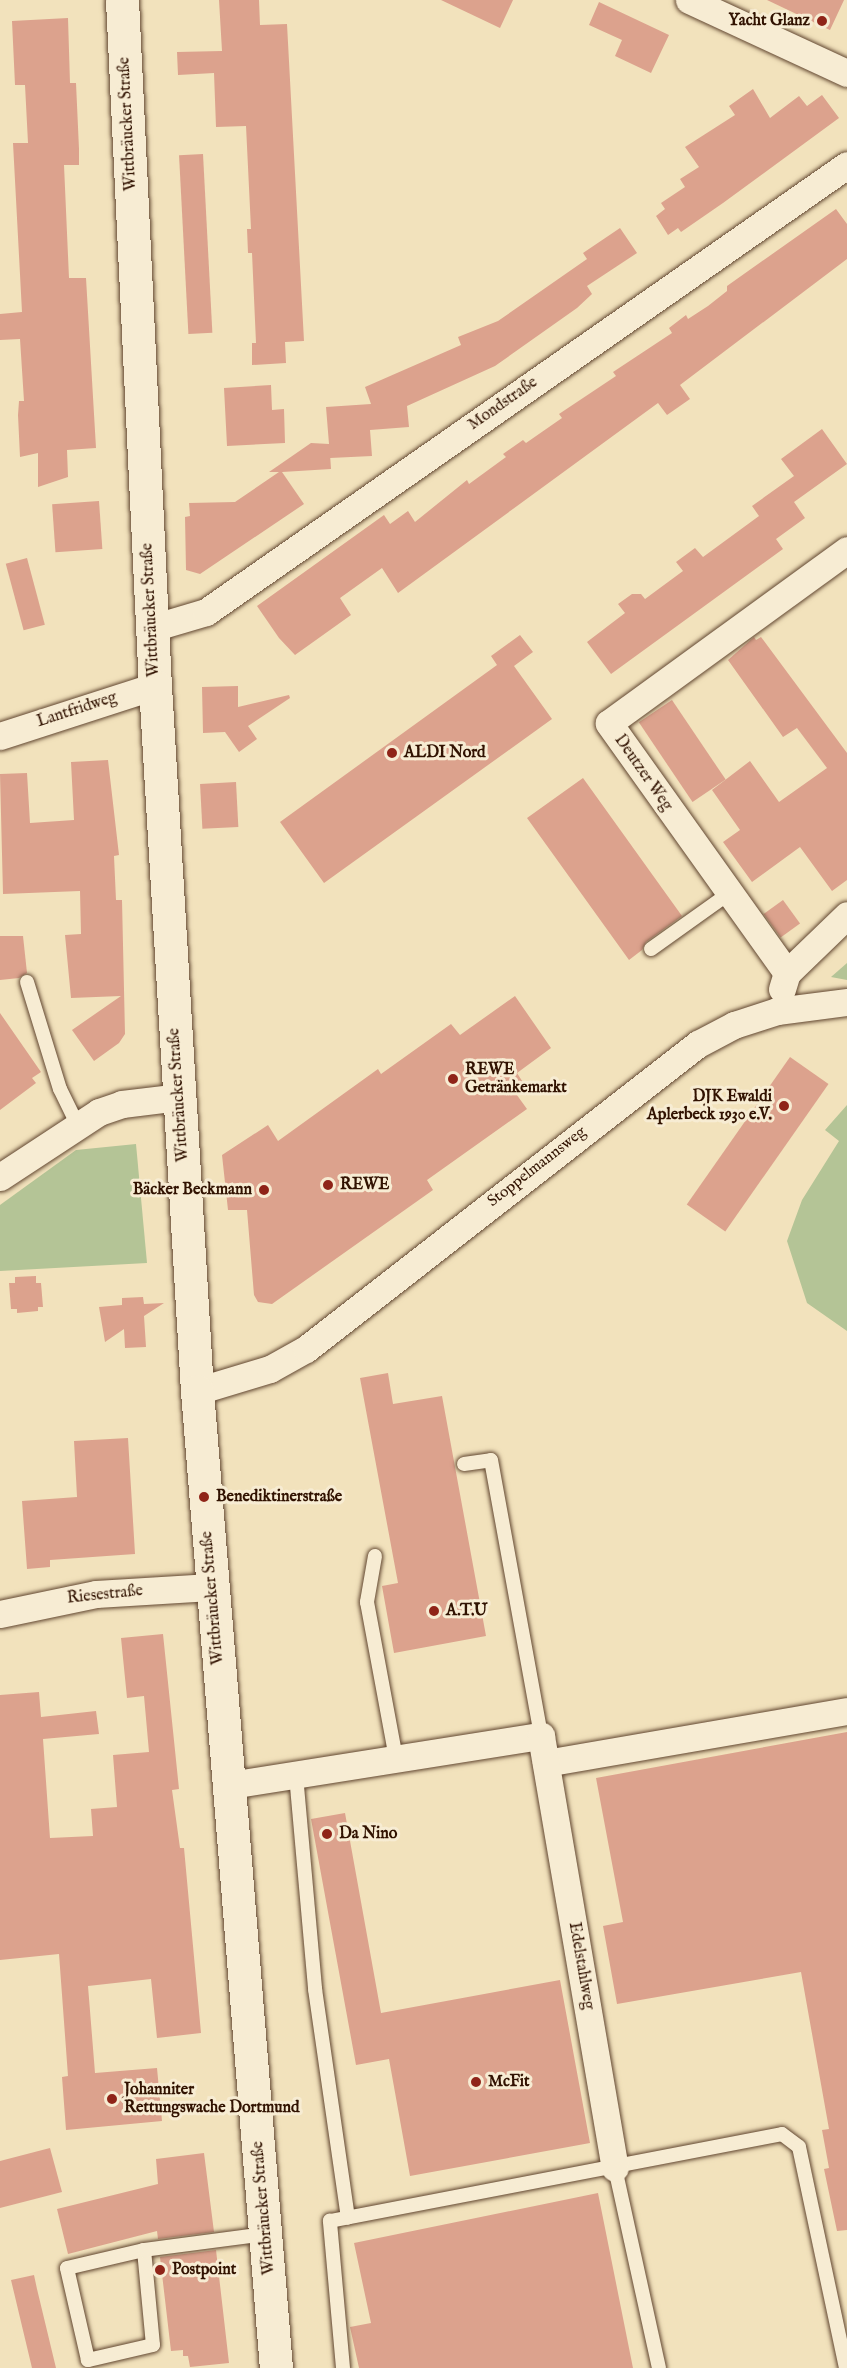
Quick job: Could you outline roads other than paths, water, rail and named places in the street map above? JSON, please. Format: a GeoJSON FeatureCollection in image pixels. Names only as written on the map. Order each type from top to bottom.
{"type":"FeatureCollection","features":[{"type":"Feature","properties":{"kind":"main road","name":"Wittbräucker Straße"},"geometry":{"type":"LineString","coordinates":[[122,0],[154,686],[197,1391],[211,1587],[230,1785],[276,2368]]}},
{"type":"Feature","properties":{"kind":"street"},"geometry":{"type":"LineString","coordinates":[[689,0],[847,73]]}},
{"type":"Feature","properties":{"kind":"street","name":"Mondstraße"},"geometry":{"type":"LineString","coordinates":[[152,628],[206,612],[847,165]]}},
{"type":"Feature","properties":{"kind":"street","name":"Deutzer Weg"},"geometry":{"type":"LineString","coordinates":[[787,973],[728,894],[609,723],[847,550]]}},
{"type":"Feature","properties":{"kind":"street","name":"Lantfridweg"},"geometry":{"type":"LineString","coordinates":[[0,736],[154,686]]}},
{"type":"Feature","properties":{"kind":"street"},"geometry":{"type":"LineString","coordinates":[[777,1011],[787,973],[847,915]]}},
{"type":"Feature","properties":{"kind":"street","name":"Stoppelmannsweg"},"geometry":{"type":"LineString","coordinates":[[197,1391],[270,1369],[306,1349],[698,1044],[734,1024],[777,1011],[847,1002]]}},
{"type":"Feature","properties":{"kind":"street"},"geometry":{"type":"LineString","coordinates":[[0,1177],[77,1125],[122,1104],[179,1097]]}},
{"type":"Feature","properties":{"kind":"street","name":"Riesestraße"},"geometry":{"type":"LineString","coordinates":[[0,1614],[96,1594],[211,1587]]}},
{"type":"Feature","properties":{"kind":"street"},"geometry":{"type":"LineString","coordinates":[[546,1763],[847,1711]]}},
{"type":"Feature","properties":{"kind":"street"},"geometry":{"type":"LineString","coordinates":[[230,1785],[541,1736]]}},
{"type":"Feature","properties":{"kind":"street","name":"Edelstahlweg"},"geometry":{"type":"LineString","coordinates":[[541,1736],[615,2168]]}},
{"type":"Feature","properties":{"kind":"lane"},"geometry":{"type":"LineString","coordinates":[[651,949],[728,894]]}},
{"type":"Feature","properties":{"kind":"lane"},"geometry":{"type":"LineString","coordinates":[[27,982],[60,1089],[77,1125]]}},
{"type":"Feature","properties":{"kind":"lane","name":"Edelstahlweg"},"geometry":{"type":"LineString","coordinates":[[464,1464],[491,1460],[541,1736]]}},
{"type":"Feature","properties":{"kind":"lane"},"geometry":{"type":"LineString","coordinates":[[375,1557],[367,1602],[396,1758]]}},
{"type":"Feature","properties":{"kind":"lane"},"geometry":{"type":"LineString","coordinates":[[296,1774],[315,1989],[348,2218]]}},
{"type":"Feature","properties":{"kind":"lane"},"geometry":{"type":"LineString","coordinates":[[343,2368],[330,2221],[615,2168],[782,2134],[799,2147],[846,2368]]}},
{"type":"Feature","properties":{"kind":"lane"},"geometry":{"type":"LineString","coordinates":[[615,2168],[659,2368]]}},
{"type":"Feature","properties":{"kind":"lane"},"geometry":{"type":"LineString","coordinates":[[144,2250],[153,2345],[88,2360],[67,2268],[144,2250],[266,2234]]}},
{"type":"Feature","properties":{"kind":"place","name":"Yacht Glanz"},"geometry":{"type":"Point","coordinates":[822,21]}},
{"type":"Feature","properties":{"kind":"place","name":"ALDI Nord"},"geometry":{"type":"Point","coordinates":[392,753]}},
{"type":"Feature","properties":{"kind":"place","name":"REWE Getränkemarkt"},"geometry":{"type":"Point","coordinates":[453,1079]}},
{"type":"Feature","properties":{"kind":"place","name":"DJK Ewaldi Aplerbeck 1930 e.V."},"geometry":{"type":"Point","coordinates":[784,1106]}},
{"type":"Feature","properties":{"kind":"place","name":"REWE"},"geometry":{"type":"Point","coordinates":[328,1185]}},
{"type":"Feature","properties":{"kind":"place","name":"Bäcker Beckmann"},"geometry":{"type":"Point","coordinates":[264,1190]}},
{"type":"Feature","properties":{"kind":"place","name":"Benediktinerstraße"},"geometry":{"type":"Point","coordinates":[204,1497]}},
{"type":"Feature","properties":{"kind":"place","name":"A.T.U"},"geometry":{"type":"Point","coordinates":[434,1611]}},
{"type":"Feature","properties":{"kind":"place","name":"Da Nino"},"geometry":{"type":"Point","coordinates":[327,1834]}},
{"type":"Feature","properties":{"kind":"place","name":"McFit"},"geometry":{"type":"Point","coordinates":[476,2082]}},
{"type":"Feature","properties":{"kind":"place","name":"Johanniter Rettungswache Dortmund"},"geometry":{"type":"Point","coordinates":[112,2099]}},
{"type":"Feature","properties":{"kind":"place","name":"Postpoint"},"geometry":{"type":"Point","coordinates":[160,2270]}}]}
